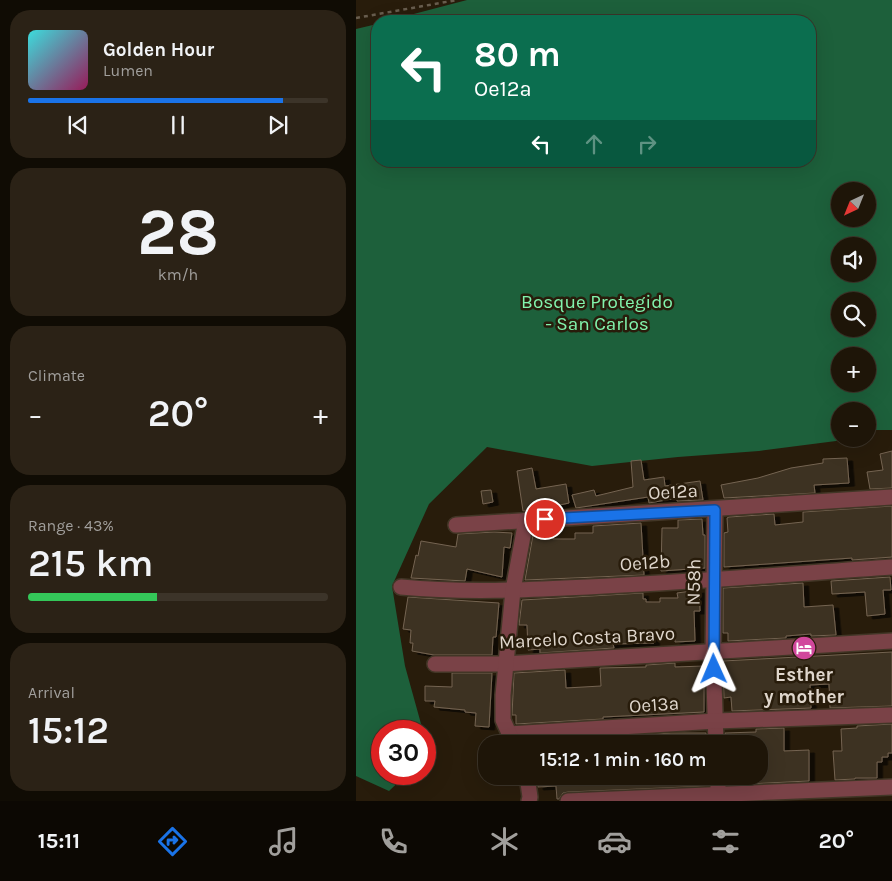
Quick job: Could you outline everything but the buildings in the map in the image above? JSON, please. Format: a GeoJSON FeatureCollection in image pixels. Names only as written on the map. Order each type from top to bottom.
{"type":"FeatureCollection","features":[{"type":"Feature","properties":{"kind":"street","name":"Oe12a"},"geometry":{"type":"LineString","coordinates":[[456,525],[892,498]]}},
{"type":"Feature","properties":{"kind":"street","name":"N58h"},"geometry":{"type":"LineString","coordinates":[[715,510],[713,652],[716,735]]}},
{"type":"Feature","properties":{"kind":"street"},"geometry":{"type":"LineString","coordinates":[[509,735],[503,720],[503,696],[513,590],[526,520]]}},
{"type":"Feature","properties":{"kind":"street","name":"Oe12b"},"geometry":{"type":"LineString","coordinates":[[402,587],[470,591],[513,590],[640,584],[892,567]]}},
{"type":"Feature","properties":{"kind":"street","name":"Marcelo Costa Bravo"},"geometry":{"type":"LineString","coordinates":[[435,664],[506,664],[892,641]]}},
{"type":"Feature","properties":{"kind":"street","name":"Oe13a"},"geometry":{"type":"LineString","coordinates":[[557,735],[716,721],[892,714]]}},
{"type":"Feature","properties":{"kind":"street"},"geometry":{"type":"LineString","coordinates":[[528,785],[529,799]]}},
{"type":"Feature","properties":{"kind":"street"},"geometry":{"type":"LineString","coordinates":[[568,801],[718,797],[892,787]]}},
{"type":"Feature","properties":{"kind":"path"},"geometry":{"type":"LineString","coordinates":[[373,15],[457,0]]}},
{"type":"Feature","properties":{"kind":"path"},"geometry":{"type":"LineString","coordinates":[[356,18],[371,15]]}},
{"type":"Feature","properties":{"kind":"green space","name":"Bosque Protegido - San Carlos"},"geometry":{"type":"Polygon","coordinates":[[[467,0],[892,0],[892,430],[876,430],[876,402],[831,402],[831,442],[759,451],[592,466],[487,447],[429,504],[392,586],[405,666],[420,720],[371,720],[371,783],[356,776],[356,29],[371,25],[371,167],[816,167],[816,15],[410,15],[467,0]]]}},
{"type":"Feature","properties":{"kind":"green space","name":"Bosque Protegido - San Carlos"},"geometry":{"type":"Polygon","coordinates":[[[376,785],[395,785],[389,791],[376,785]]]}},
{"type":"Feature","properties":{"kind":"place","name":"Esther y mother"},"geometry":{"type":"Point","coordinates":[804,648]}},
{"type":"Feature","properties":{"kind":"route"},"geometry":{"type":"LineString","coordinates":[[545,519],[715,510],[714,669]]}}]}
